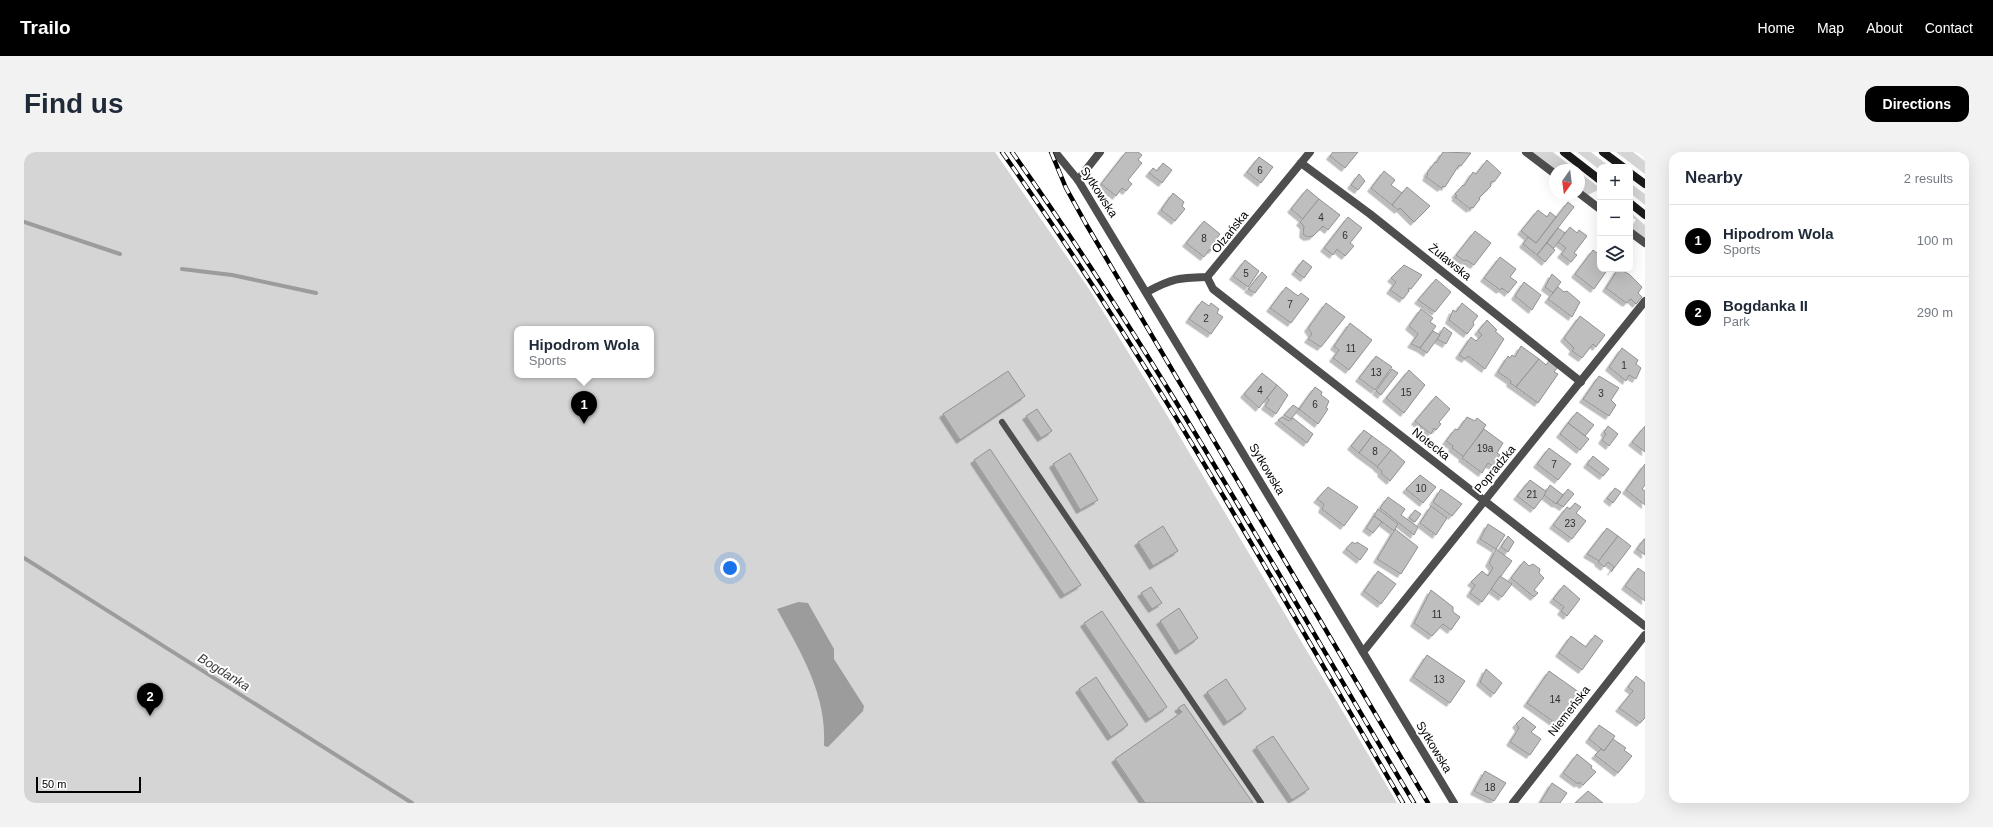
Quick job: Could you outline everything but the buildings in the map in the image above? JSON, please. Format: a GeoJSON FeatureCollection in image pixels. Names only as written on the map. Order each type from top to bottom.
{"type":"FeatureCollection","features":[{"type":"Feature","properties":{"kind":"main road"},"geometry":{"type":"LineString","coordinates":[[1564,152],[1597,178]]}},
{"type":"Feature","properties":{"kind":"main road"},"geometry":{"type":"LineString","coordinates":[[1604,152],[1619,164]]}},
{"type":"Feature","properties":{"kind":"main road"},"geometry":{"type":"LineString","coordinates":[[1633,175],[1645,184]]}},
{"type":"Feature","properties":{"kind":"main road"},"geometry":{"type":"LineString","coordinates":[[1633,205],[1645,215]]}},
{"type":"Feature","properties":{"kind":"street","name":"Sytkowska"},"geometry":{"type":"LineString","coordinates":[[1055,152],[1078,180],[1147,292],[1454,803]]}},
{"type":"Feature","properties":{"kind":"street"},"geometry":{"type":"LineString","coordinates":[[1078,180],[1100,152]]}},
{"type":"Feature","properties":{"kind":"street","name":"Olzańska"},"geometry":{"type":"LineString","coordinates":[[1208,277],[1310,152]]}},
{"type":"Feature","properties":{"kind":"street"},"geometry":{"type":"LineString","coordinates":[[1526,152],[1549,169]]}},
{"type":"Feature","properties":{"kind":"street","name":"Żuławska"},"geometry":{"type":"LineString","coordinates":[[1301,163],[1370,214],[1581,382]]}},
{"type":"Feature","properties":{"kind":"street"},"geometry":{"type":"LineString","coordinates":[[1585,198],[1597,207]]}},
{"type":"Feature","properties":{"kind":"street"},"geometry":{"type":"LineString","coordinates":[[1633,234],[1645,243]]}},
{"type":"Feature","properties":{"kind":"street"},"geometry":{"type":"LineString","coordinates":[[1147,292],[1167,281],[1185,277],[1208,277]]}},
{"type":"Feature","properties":{"kind":"street","name":"Notecka"},"geometry":{"type":"LineString","coordinates":[[1208,277],[1213,289],[1645,626]]}},
{"type":"Feature","properties":{"kind":"street","name":"Popradzka"},"geometry":{"type":"LineString","coordinates":[[1363,652],[1645,301]]}},
{"type":"Feature","properties":{"kind":"street","name":"Niemeńska"},"geometry":{"type":"LineString","coordinates":[[1512,803],[1645,635]]}},
{"type":"Feature","properties":{"kind":"lane"},"geometry":{"type":"LineString","coordinates":[[1002,422],[1261,803]]}},
{"type":"Feature","properties":{"kind":"shaded area"},"geometry":{"type":"Polygon","coordinates":[[[24,152],[995,152],[1089,289],[1167,415],[1397,803],[24,803],[24,152]]]}},
{"type":"Feature","properties":{"kind":"shaded area"},"geometry":{"type":"Polygon","coordinates":[[[1532,152],[1553,152],[1568,164],[1549,165],[1532,152]]]}},
{"type":"Feature","properties":{"kind":"shaded area"},"geometry":{"type":"Polygon","coordinates":[[[1577,152],[1591,152],[1606,164],[1597,164],[1597,168],[1577,152]]]}},
{"type":"Feature","properties":{"kind":"shaded area"},"geometry":{"type":"Polygon","coordinates":[[[1616,152],[1633,152],[1645,161],[1645,174],[1616,152]]]}},
{"type":"Feature","properties":{"kind":"shaded area"},"geometry":{"type":"Polygon","coordinates":[[[1585,177],[1597,186],[1597,190],[1588,195],[1585,193],[1585,177]]]}},
{"type":"Feature","properties":{"kind":"shaded area"},"geometry":{"type":"Polygon","coordinates":[[[1633,185],[1645,194],[1645,205],[1633,195],[1633,185]]]}},
{"type":"Feature","properties":{"kind":"shaded area"},"geometry":{"type":"Polygon","coordinates":[[[1633,215],[1645,225],[1645,240],[1633,230],[1633,224],[1636,220],[1633,218],[1633,215]]]}},
{"type":"Feature","properties":{"kind":"shaded area"},"geometry":{"type":"Polygon","coordinates":[[[798,602],[808,603],[834,649],[834,659],[864,706],[863,711],[828,747],[824,746],[824,727],[821,709],[811,674],[777,609],[798,602]]]}},
{"type":"Feature","properties":{"kind":"waterway"},"geometry":{"type":"LineString","coordinates":[[24,222],[120,254]]}},
{"type":"Feature","properties":{"kind":"waterway"},"geometry":{"type":"LineString","coordinates":[[182,269],[232,275],[316,293]]}},
{"type":"Feature","properties":{"kind":"waterway","name":"Bogdanka"},"geometry":{"type":"LineString","coordinates":[[24,558],[412,803]]}},
{"type":"Feature","properties":{"kind":"railway"},"geometry":{"type":"LineString","coordinates":[[1002,152],[1109,311],[1160,391],[1210,473],[1403,803]]}},
{"type":"Feature","properties":{"kind":"railway"},"geometry":{"type":"LineString","coordinates":[[1012,152],[1119,311],[1170,392],[1414,803]]}},
{"type":"Feature","properties":{"kind":"railway"},"geometry":{"type":"LineString","coordinates":[[1051,152],[1066,188],[1086,224],[1428,803]]}},
{"type":"Feature","properties":{"kind":"place","name":"Hipodrom Wola"},"geometry":{"type":"Point","coordinates":[584,424]}},
{"type":"Feature","properties":{"kind":"place","name":"Bogdanka II"},"geometry":{"type":"Point","coordinates":[150,716]}}]}
